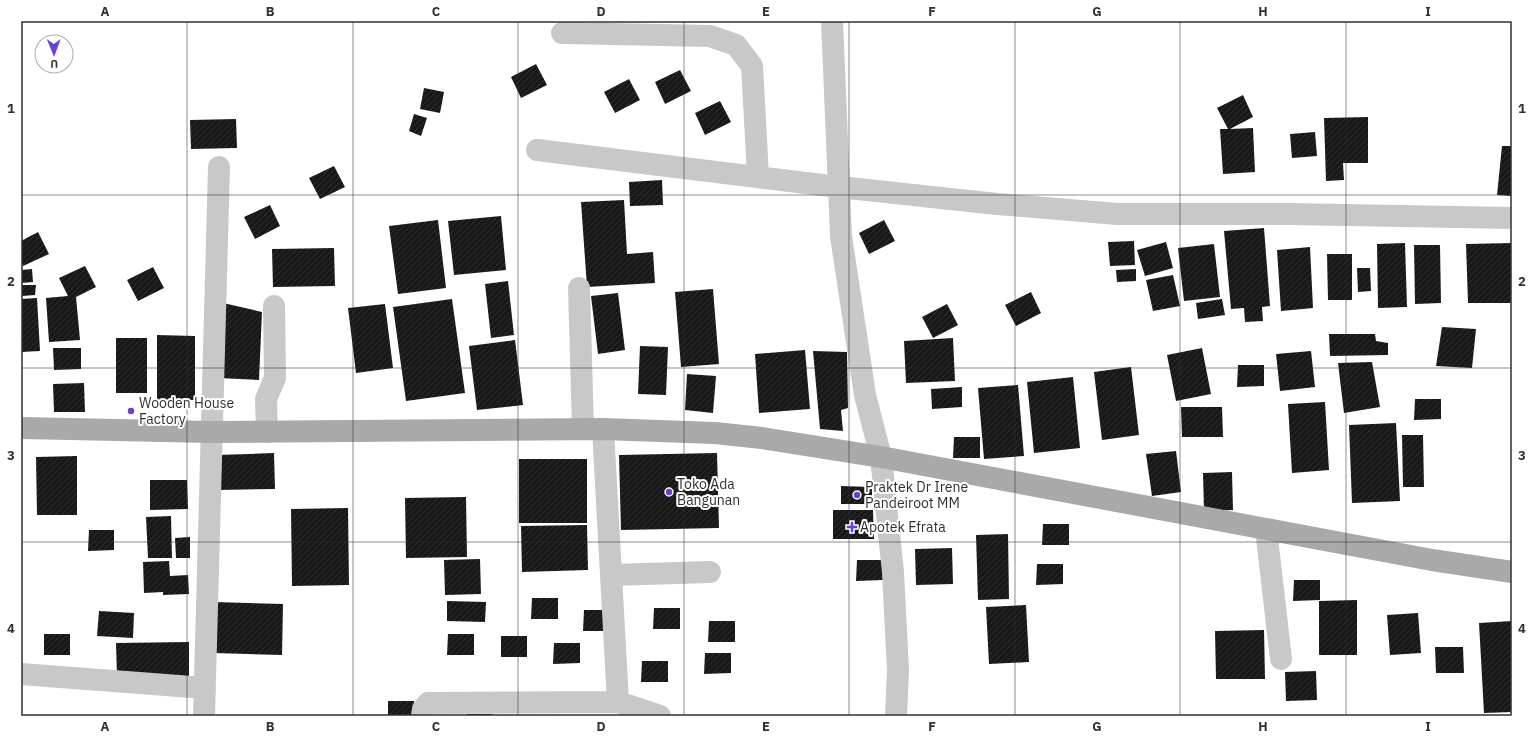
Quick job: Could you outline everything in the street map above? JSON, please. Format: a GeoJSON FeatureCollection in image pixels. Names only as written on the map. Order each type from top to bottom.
{"type":"FeatureCollection","features":[{"type":"Feature","properties":{"kind":"main road"},"geometry":{"type":"LineString","coordinates":[[21,428],[212,432],[593,429],[715,433],[762,438],[881,457],[1432,560],[1512,572]]}},
{"type":"Feature","properties":{"kind":"street"},"geometry":{"type":"LineString","coordinates":[[832,21],[841,236],[865,395],[881,457],[893,572],[898,670],[896,716]]}},
{"type":"Feature","properties":{"kind":"street"},"geometry":{"type":"LineString","coordinates":[[562,33],[710,36],[736,45],[752,66],[758,176]]}},
{"type":"Feature","properties":{"kind":"street"},"geometry":{"type":"LineString","coordinates":[[537,150],[997,204],[1117,214],[1291,214],[1512,218]]}},
{"type":"Feature","properties":{"kind":"street"},"geometry":{"type":"LineString","coordinates":[[204,716],[219,167]]}},
{"type":"Feature","properties":{"kind":"street"},"geometry":{"type":"LineString","coordinates":[[579,288],[593,429],[611,575],[618,702]]}},
{"type":"Feature","properties":{"kind":"street"},"geometry":{"type":"LineString","coordinates":[[267,432],[266,399],[275,378],[274,306]]}},
{"type":"Feature","properties":{"kind":"street"},"geometry":{"type":"LineString","coordinates":[[1266,529],[1281,659]]}},
{"type":"Feature","properties":{"kind":"street"},"geometry":{"type":"LineString","coordinates":[[611,575],[710,572]]}},
{"type":"Feature","properties":{"kind":"street"},"geometry":{"type":"LineString","coordinates":[[21,674],[205,688]]}},
{"type":"Feature","properties":{"kind":"street"},"geometry":{"type":"LineString","coordinates":[[422,716],[423,709],[428,703],[618,702],[660,716]]}},
{"type":"Feature","properties":{"kind":"building"},"geometry":{"type":"Polygon","coordinates":[[[536,64],[547,85],[521,98],[511,77],[536,64]]]}},
{"type":"Feature","properties":{"kind":"building"},"geometry":{"type":"Polygon","coordinates":[[[680,70],[691,91],[665,104],[655,82],[680,70]]]}},
{"type":"Feature","properties":{"kind":"building"},"geometry":{"type":"Polygon","coordinates":[[[629,79],[640,100],[615,113],[604,92],[629,79]]]}},
{"type":"Feature","properties":{"kind":"building"},"geometry":{"type":"Polygon","coordinates":[[[424,88],[444,92],[440,113],[420,109],[424,88]]]}},
{"type":"Feature","properties":{"kind":"building"},"geometry":{"type":"Polygon","coordinates":[[[1243,95],[1253,117],[1230,129],[1253,128],[1255,172],[1223,174],[1220,129],[1228,129],[1217,108],[1243,95]]]}},
{"type":"Feature","properties":{"kind":"building"},"geometry":{"type":"Polygon","coordinates":[[[720,101],[731,122],[705,135],[695,113],[720,101]]]}},
{"type":"Feature","properties":{"kind":"building"},"geometry":{"type":"Polygon","coordinates":[[[414,114],[427,118],[421,136],[409,131],[414,114]]]}},
{"type":"Feature","properties":{"kind":"building"},"geometry":{"type":"Polygon","coordinates":[[[1368,117],[1368,163],[1343,163],[1344,180],[1326,181],[1324,118],[1368,117]]]}},
{"type":"Feature","properties":{"kind":"building"},"geometry":{"type":"Polygon","coordinates":[[[236,119],[237,148],[191,149],[190,120],[236,119]]]}},
{"type":"Feature","properties":{"kind":"building"},"geometry":{"type":"Polygon","coordinates":[[[1315,132],[1317,156],[1292,158],[1290,134],[1315,132]]]}},
{"type":"Feature","properties":{"kind":"building"},"geometry":{"type":"Polygon","coordinates":[[[1502,146],[1512,146],[1512,196],[1497,195],[1502,146]]]}},
{"type":"Feature","properties":{"kind":"building"},"geometry":{"type":"Polygon","coordinates":[[[334,166],[345,187],[320,199],[309,178],[334,166]]]}},
{"type":"Feature","properties":{"kind":"building"},"geometry":{"type":"Polygon","coordinates":[[[662,180],[663,205],[630,206],[629,182],[662,180]]]}},
{"type":"Feature","properties":{"kind":"building"},"geometry":{"type":"Polygon","coordinates":[[[624,200],[627,254],[653,252],[655,283],[587,287],[581,202],[624,200]]]}},
{"type":"Feature","properties":{"kind":"building"},"geometry":{"type":"Polygon","coordinates":[[[270,205],[280,226],[255,239],[244,217],[270,205]]]}},
{"type":"Feature","properties":{"kind":"building"},"geometry":{"type":"Polygon","coordinates":[[[501,216],[506,270],[454,275],[448,221],[501,216]]]}},
{"type":"Feature","properties":{"kind":"building"},"geometry":{"type":"Polygon","coordinates":[[[438,220],[446,288],[398,294],[389,226],[438,220]]]}},
{"type":"Feature","properties":{"kind":"building"},"geometry":{"type":"Polygon","coordinates":[[[884,220],[895,241],[869,254],[859,233],[884,220]]]}},
{"type":"Feature","properties":{"kind":"building"},"geometry":{"type":"Polygon","coordinates":[[[1264,228],[1270,306],[1262,307],[1263,321],[1245,322],[1244,308],[1231,309],[1224,231],[1264,228]]]}},
{"type":"Feature","properties":{"kind":"building"},"geometry":{"type":"Polygon","coordinates":[[[38,232],[49,254],[23,266],[21,262],[21,241],[38,232]]]}},
{"type":"Feature","properties":{"kind":"building"},"geometry":{"type":"Polygon","coordinates":[[[1134,241],[1135,265],[1110,266],[1108,242],[1134,241]]]}},
{"type":"Feature","properties":{"kind":"building"},"geometry":{"type":"Polygon","coordinates":[[[1166,242],[1173,268],[1145,276],[1137,250],[1166,242]]]}},
{"type":"Feature","properties":{"kind":"building"},"geometry":{"type":"Polygon","coordinates":[[[1405,243],[1407,307],[1378,308],[1377,244],[1405,243]]]}},
{"type":"Feature","properties":{"kind":"building"},"geometry":{"type":"Polygon","coordinates":[[[1512,243],[1512,303],[1468,303],[1466,244],[1512,243]]]}},
{"type":"Feature","properties":{"kind":"building"},"geometry":{"type":"Polygon","coordinates":[[[1214,244],[1220,297],[1184,301],[1178,248],[1214,244]]]}},
{"type":"Feature","properties":{"kind":"building"},"geometry":{"type":"Polygon","coordinates":[[[1414,245],[1440,245],[1441,303],[1415,304],[1414,245]]]}},
{"type":"Feature","properties":{"kind":"building"},"geometry":{"type":"Polygon","coordinates":[[[1310,247],[1313,308],[1281,311],[1277,250],[1310,247]]]}},
{"type":"Feature","properties":{"kind":"building"},"geometry":{"type":"Polygon","coordinates":[[[334,248],[335,286],[273,287],[272,249],[334,248]]]}},
{"type":"Feature","properties":{"kind":"building"},"geometry":{"type":"Polygon","coordinates":[[[1327,254],[1352,254],[1352,300],[1328,300],[1327,254]]]}},
{"type":"Feature","properties":{"kind":"building"},"geometry":{"type":"Polygon","coordinates":[[[85,266],[96,287],[76,297],[80,340],[49,342],[46,298],[68,296],[59,278],[85,266]]]}},
{"type":"Feature","properties":{"kind":"building"},"geometry":{"type":"Polygon","coordinates":[[[153,267],[164,288],[138,301],[127,280],[153,267]]]}},
{"type":"Feature","properties":{"kind":"building"},"geometry":{"type":"Polygon","coordinates":[[[1357,268],[1370,268],[1371,291],[1358,292],[1357,268]]]}},
{"type":"Feature","properties":{"kind":"building"},"geometry":{"type":"Polygon","coordinates":[[[32,269],[33,282],[21,283],[21,270],[32,269]]]}},
{"type":"Feature","properties":{"kind":"building"},"geometry":{"type":"Polygon","coordinates":[[[1136,269],[1136,281],[1117,282],[1116,270],[1136,269]]]}},
{"type":"Feature","properties":{"kind":"building"},"geometry":{"type":"Polygon","coordinates":[[[1173,275],[1180,306],[1153,311],[1146,280],[1173,275]]]}},
{"type":"Feature","properties":{"kind":"building"},"geometry":{"type":"Polygon","coordinates":[[[508,281],[514,335],[491,338],[485,284],[508,281]]]}},
{"type":"Feature","properties":{"kind":"building"},"geometry":{"type":"Polygon","coordinates":[[[21,285],[36,285],[35,295],[22,296],[21,285]]]}},
{"type":"Feature","properties":{"kind":"building"},"geometry":{"type":"Polygon","coordinates":[[[713,289],[719,364],[681,367],[675,292],[713,289]]]}},
{"type":"Feature","properties":{"kind":"building"},"geometry":{"type":"Polygon","coordinates":[[[1031,292],[1041,313],[1016,326],[1005,305],[1031,292]]]}},
{"type":"Feature","properties":{"kind":"building"},"geometry":{"type":"Polygon","coordinates":[[[618,293],[625,350],[598,354],[591,296],[618,293]]]}},
{"type":"Feature","properties":{"kind":"building"},"geometry":{"type":"Polygon","coordinates":[[[37,298],[40,351],[21,352],[21,299],[37,298]]]}},
{"type":"Feature","properties":{"kind":"building"},"geometry":{"type":"Polygon","coordinates":[[[452,299],[465,393],[406,401],[393,307],[452,299]]]}},
{"type":"Feature","properties":{"kind":"building"},"geometry":{"type":"Polygon","coordinates":[[[1222,299],[1225,315],[1198,319],[1196,303],[1222,299]]]}},
{"type":"Feature","properties":{"kind":"building"},"geometry":{"type":"Polygon","coordinates":[[[219,302],[262,312],[259,380],[218,378],[219,302]]]}},
{"type":"Feature","properties":{"kind":"building"},"geometry":{"type":"Polygon","coordinates":[[[385,304],[393,368],[356,373],[348,308],[385,304]]]}},
{"type":"Feature","properties":{"kind":"building"},"geometry":{"type":"Polygon","coordinates":[[[947,304],[958,325],[933,338],[922,317],[947,304]]]}},
{"type":"Feature","properties":{"kind":"building"},"geometry":{"type":"Polygon","coordinates":[[[1442,327],[1476,329],[1472,368],[1436,366],[1442,327]]]}},
{"type":"Feature","properties":{"kind":"building"},"geometry":{"type":"Polygon","coordinates":[[[1329,334],[1375,334],[1376,341],[1388,343],[1388,355],[1330,356],[1329,334]]]}},
{"type":"Feature","properties":{"kind":"building"},"geometry":{"type":"Polygon","coordinates":[[[157,335],[195,336],[195,400],[157,400],[157,335]]]}},
{"type":"Feature","properties":{"kind":"building"},"geometry":{"type":"Polygon","coordinates":[[[116,338],[147,338],[147,393],[116,393],[116,338]]]}},
{"type":"Feature","properties":{"kind":"building"},"geometry":{"type":"Polygon","coordinates":[[[953,338],[955,381],[906,383],[904,341],[953,338]]]}},
{"type":"Feature","properties":{"kind":"building"},"geometry":{"type":"Polygon","coordinates":[[[515,340],[523,405],[477,410],[469,346],[515,340]]]}},
{"type":"Feature","properties":{"kind":"building"},"geometry":{"type":"Polygon","coordinates":[[[640,346],[668,347],[666,395],[638,394],[640,346]]]}},
{"type":"Feature","properties":{"kind":"building"},"geometry":{"type":"Polygon","coordinates":[[[53,348],[81,348],[81,369],[54,370],[53,348]]]}},
{"type":"Feature","properties":{"kind":"building"},"geometry":{"type":"Polygon","coordinates":[[[1202,348],[1211,394],[1176,401],[1167,355],[1202,348]]]}},
{"type":"Feature","properties":{"kind":"building"},"geometry":{"type":"Polygon","coordinates":[[[805,350],[810,409],[759,413],[755,354],[805,350]]]}},
{"type":"Feature","properties":{"kind":"building"},"geometry":{"type":"Polygon","coordinates":[[[813,351],[847,352],[848,408],[841,410],[843,431],[820,429],[813,351]]]}},
{"type":"Feature","properties":{"kind":"building"},"geometry":{"type":"Polygon","coordinates":[[[1311,351],[1315,387],[1280,391],[1276,354],[1311,351]]]}},
{"type":"Feature","properties":{"kind":"building"},"geometry":{"type":"Polygon","coordinates":[[[1372,362],[1380,407],[1344,413],[1338,363],[1372,362]]]}},
{"type":"Feature","properties":{"kind":"building"},"geometry":{"type":"Polygon","coordinates":[[[1238,365],[1264,365],[1264,386],[1237,387],[1238,365]]]}},
{"type":"Feature","properties":{"kind":"building"},"geometry":{"type":"Polygon","coordinates":[[[1131,367],[1139,435],[1102,440],[1094,372],[1131,367]]]}},
{"type":"Feature","properties":{"kind":"building"},"geometry":{"type":"Polygon","coordinates":[[[687,374],[716,376],[713,413],[685,410],[687,374]]]}},
{"type":"Feature","properties":{"kind":"building"},"geometry":{"type":"Polygon","coordinates":[[[1073,377],[1080,448],[1034,453],[1027,382],[1073,377]]]}},
{"type":"Feature","properties":{"kind":"building"},"geometry":{"type":"Polygon","coordinates":[[[84,383],[85,412],[54,412],[53,384],[84,383]]]}},
{"type":"Feature","properties":{"kind":"building"},"geometry":{"type":"Polygon","coordinates":[[[1018,385],[1024,456],[984,459],[978,388],[1018,385]]]}},
{"type":"Feature","properties":{"kind":"building"},"geometry":{"type":"Polygon","coordinates":[[[962,387],[962,407],[932,409],[931,389],[962,387]]]}},
{"type":"Feature","properties":{"kind":"building"},"geometry":{"type":"Polygon","coordinates":[[[1415,399],[1441,399],[1441,419],[1414,420],[1415,399]]]}},
{"type":"Feature","properties":{"kind":"building"},"geometry":{"type":"Polygon","coordinates":[[[1325,402],[1329,470],[1292,473],[1288,404],[1325,402]]]}},
{"type":"Feature","properties":{"kind":"building"},"geometry":{"type":"Polygon","coordinates":[[[1181,407],[1222,407],[1223,437],[1182,437],[1181,407]]]}},
{"type":"Feature","properties":{"kind":"building"},"geometry":{"type":"Polygon","coordinates":[[[1396,423],[1400,501],[1352,503],[1349,425],[1396,423]]]}},
{"type":"Feature","properties":{"kind":"building"},"geometry":{"type":"Polygon","coordinates":[[[1402,435],[1423,435],[1424,487],[1403,487],[1402,435]]]}},
{"type":"Feature","properties":{"kind":"building"},"geometry":{"type":"Polygon","coordinates":[[[954,437],[980,437],[980,458],[953,458],[954,437]]]}},
{"type":"Feature","properties":{"kind":"building"},"geometry":{"type":"Polygon","coordinates":[[[1176,451],[1181,492],[1152,496],[1146,454],[1176,451]]]}},
{"type":"Feature","properties":{"kind":"building"},"geometry":{"type":"Polygon","coordinates":[[[274,453],[275,489],[218,490],[217,455],[274,453]]]}},
{"type":"Feature","properties":{"kind":"building","name":"Toko Ada Bangunan"},"geometry":{"type":"Polygon","coordinates":[[[717,453],[719,528],[621,530],[619,455],[717,453]]]}},
{"type":"Feature","properties":{"kind":"building"},"geometry":{"type":"Polygon","coordinates":[[[77,456],[77,515],[37,515],[36,457],[77,456]]]}},
{"type":"Feature","properties":{"kind":"building"},"geometry":{"type":"Polygon","coordinates":[[[519,459],[587,459],[587,523],[519,523],[519,459]]]}},
{"type":"Feature","properties":{"kind":"building"},"geometry":{"type":"Polygon","coordinates":[[[1232,472],[1233,510],[1204,511],[1203,473],[1232,472]]]}},
{"type":"Feature","properties":{"kind":"building"},"geometry":{"type":"Polygon","coordinates":[[[150,480],[187,480],[188,509],[150,510],[150,480]]]}},
{"type":"Feature","properties":{"kind":"building","name":"Praktek Dr Irene Pandeiroot MM"},"geometry":{"type":"Polygon","coordinates":[[[841,486],[872,487],[872,504],[841,504],[841,486]]]}},
{"type":"Feature","properties":{"kind":"building"},"geometry":{"type":"Polygon","coordinates":[[[466,497],[467,557],[406,558],[405,498],[466,497]]]}},
{"type":"Feature","properties":{"kind":"building"},"geometry":{"type":"Polygon","coordinates":[[[348,508],[349,585],[292,586],[291,509],[348,508]]]}},
{"type":"Feature","properties":{"kind":"building"},"geometry":{"type":"Polygon","coordinates":[[[833,510],[873,510],[874,539],[833,539],[833,510]]]}},
{"type":"Feature","properties":{"kind":"building"},"geometry":{"type":"Polygon","coordinates":[[[171,516],[172,558],[148,558],[146,517],[171,516]]]}},
{"type":"Feature","properties":{"kind":"building"},"geometry":{"type":"Polygon","coordinates":[[[1043,524],[1069,524],[1069,545],[1042,545],[1043,524]]]}},
{"type":"Feature","properties":{"kind":"building"},"geometry":{"type":"Polygon","coordinates":[[[587,525],[588,570],[522,572],[521,526],[587,525]]]}},
{"type":"Feature","properties":{"kind":"building"},"geometry":{"type":"Polygon","coordinates":[[[89,530],[114,530],[114,550],[88,551],[89,530]]]}},
{"type":"Feature","properties":{"kind":"building"},"geometry":{"type":"Polygon","coordinates":[[[1008,534],[1009,599],[978,600],[976,535],[1008,534]]]}},
{"type":"Feature","properties":{"kind":"building"},"geometry":{"type":"Polygon","coordinates":[[[190,537],[190,558],[176,558],[175,538],[190,537]]]}},
{"type":"Feature","properties":{"kind":"building"},"geometry":{"type":"Polygon","coordinates":[[[952,548],[953,584],[916,585],[915,549],[952,548]]]}},
{"type":"Feature","properties":{"kind":"building"},"geometry":{"type":"Polygon","coordinates":[[[480,559],[481,594],[445,595],[444,560],[480,559]]]}},
{"type":"Feature","properties":{"kind":"building"},"geometry":{"type":"Polygon","coordinates":[[[857,560],[883,560],[883,580],[856,581],[857,560]]]}},
{"type":"Feature","properties":{"kind":"building"},"geometry":{"type":"Polygon","coordinates":[[[169,561],[170,576],[188,575],[189,594],[163,595],[163,592],[144,593],[143,562],[169,561]]]}},
{"type":"Feature","properties":{"kind":"building"},"geometry":{"type":"Polygon","coordinates":[[[1037,564],[1063,564],[1063,584],[1036,585],[1037,564]]]}},
{"type":"Feature","properties":{"kind":"building"},"geometry":{"type":"Polygon","coordinates":[[[1294,580],[1320,580],[1320,600],[1293,601],[1294,580]]]}},
{"type":"Feature","properties":{"kind":"building"},"geometry":{"type":"Polygon","coordinates":[[[532,598],[558,598],[558,619],[531,619],[532,598]]]}},
{"type":"Feature","properties":{"kind":"building"},"geometry":{"type":"Polygon","coordinates":[[[1357,600],[1357,655],[1319,655],[1319,601],[1357,600]]]}},
{"type":"Feature","properties":{"kind":"building"},"geometry":{"type":"Polygon","coordinates":[[[447,601],[486,602],[485,622],[447,621],[447,601]]]}},
{"type":"Feature","properties":{"kind":"building"},"geometry":{"type":"Polygon","coordinates":[[[215,602],[283,604],[282,655],[214,653],[215,602]]]}},
{"type":"Feature","properties":{"kind":"building"},"geometry":{"type":"Polygon","coordinates":[[[1026,605],[1029,662],[989,664],[986,607],[1026,605]]]}},
{"type":"Feature","properties":{"kind":"building"},"geometry":{"type":"Polygon","coordinates":[[[654,608],[680,608],[680,629],[653,629],[654,608]]]}},
{"type":"Feature","properties":{"kind":"building"},"geometry":{"type":"Polygon","coordinates":[[[584,610],[610,610],[610,631],[583,631],[584,610]]]}},
{"type":"Feature","properties":{"kind":"building"},"geometry":{"type":"Polygon","coordinates":[[[99,611],[134,613],[133,638],[97,636],[99,611]]]}},
{"type":"Feature","properties":{"kind":"building"},"geometry":{"type":"Polygon","coordinates":[[[1418,613],[1421,653],[1390,655],[1387,615],[1418,613]]]}},
{"type":"Feature","properties":{"kind":"building"},"geometry":{"type":"Polygon","coordinates":[[[709,621],[735,621],[735,642],[708,642],[709,621]]]}},
{"type":"Feature","properties":{"kind":"building"},"geometry":{"type":"Polygon","coordinates":[[[1512,621],[1512,712],[1484,713],[1479,623],[1512,621]]]}},
{"type":"Feature","properties":{"kind":"building"},"geometry":{"type":"Polygon","coordinates":[[[1264,630],[1265,679],[1216,679],[1215,631],[1264,630]]]}},
{"type":"Feature","properties":{"kind":"building"},"geometry":{"type":"Polygon","coordinates":[[[44,634],[70,634],[70,655],[44,655],[44,634]]]}},
{"type":"Feature","properties":{"kind":"building"},"geometry":{"type":"Polygon","coordinates":[[[448,634],[474,634],[474,655],[447,655],[448,634]]]}},
{"type":"Feature","properties":{"kind":"building"},"geometry":{"type":"Polygon","coordinates":[[[501,636],[527,636],[527,657],[501,657],[501,636]]]}},
{"type":"Feature","properties":{"kind":"building"},"geometry":{"type":"Polygon","coordinates":[[[189,642],[189,676],[117,677],[116,643],[189,642]]]}},
{"type":"Feature","properties":{"kind":"building"},"geometry":{"type":"Polygon","coordinates":[[[554,643],[580,643],[580,663],[553,664],[554,643]]]}},
{"type":"Feature","properties":{"kind":"building"},"geometry":{"type":"Polygon","coordinates":[[[1435,647],[1463,647],[1464,673],[1436,673],[1435,647]]]}},
{"type":"Feature","properties":{"kind":"building"},"geometry":{"type":"Polygon","coordinates":[[[705,653],[731,653],[731,673],[704,674],[705,653]]]}},
{"type":"Feature","properties":{"kind":"building"},"geometry":{"type":"Polygon","coordinates":[[[642,661],[668,661],[668,682],[641,682],[642,661]]]}},
{"type":"Feature","properties":{"kind":"building"},"geometry":{"type":"Polygon","coordinates":[[[1316,671],[1317,700],[1286,701],[1285,672],[1316,671]]]}},
{"type":"Feature","properties":{"kind":"building"},"geometry":{"type":"Polygon","coordinates":[[[388,701],[414,701],[414,716],[388,716],[388,701]]]}},
{"type":"Feature","properties":{"kind":"building"},"geometry":{"type":"Polygon","coordinates":[[[467,714],[493,714],[492,716],[467,716],[467,714]]]}},
{"type":"Feature","properties":{"kind":"place","name":"Wooden House Factory"},"geometry":{"type":"Point","coordinates":[131,411]}},
{"type":"Feature","properties":{"kind":"place","name":"Toko Ada Bangunan"},"geometry":{"type":"Point","coordinates":[669,492]}},
{"type":"Feature","properties":{"kind":"place","name":"Praktek Dr Irene Pandeiroot MM"},"geometry":{"type":"Point","coordinates":[857,495]}},
{"type":"Feature","properties":{"kind":"place","name":"Apotek Efrata"},"geometry":{"type":"Point","coordinates":[852,527]}}]}
